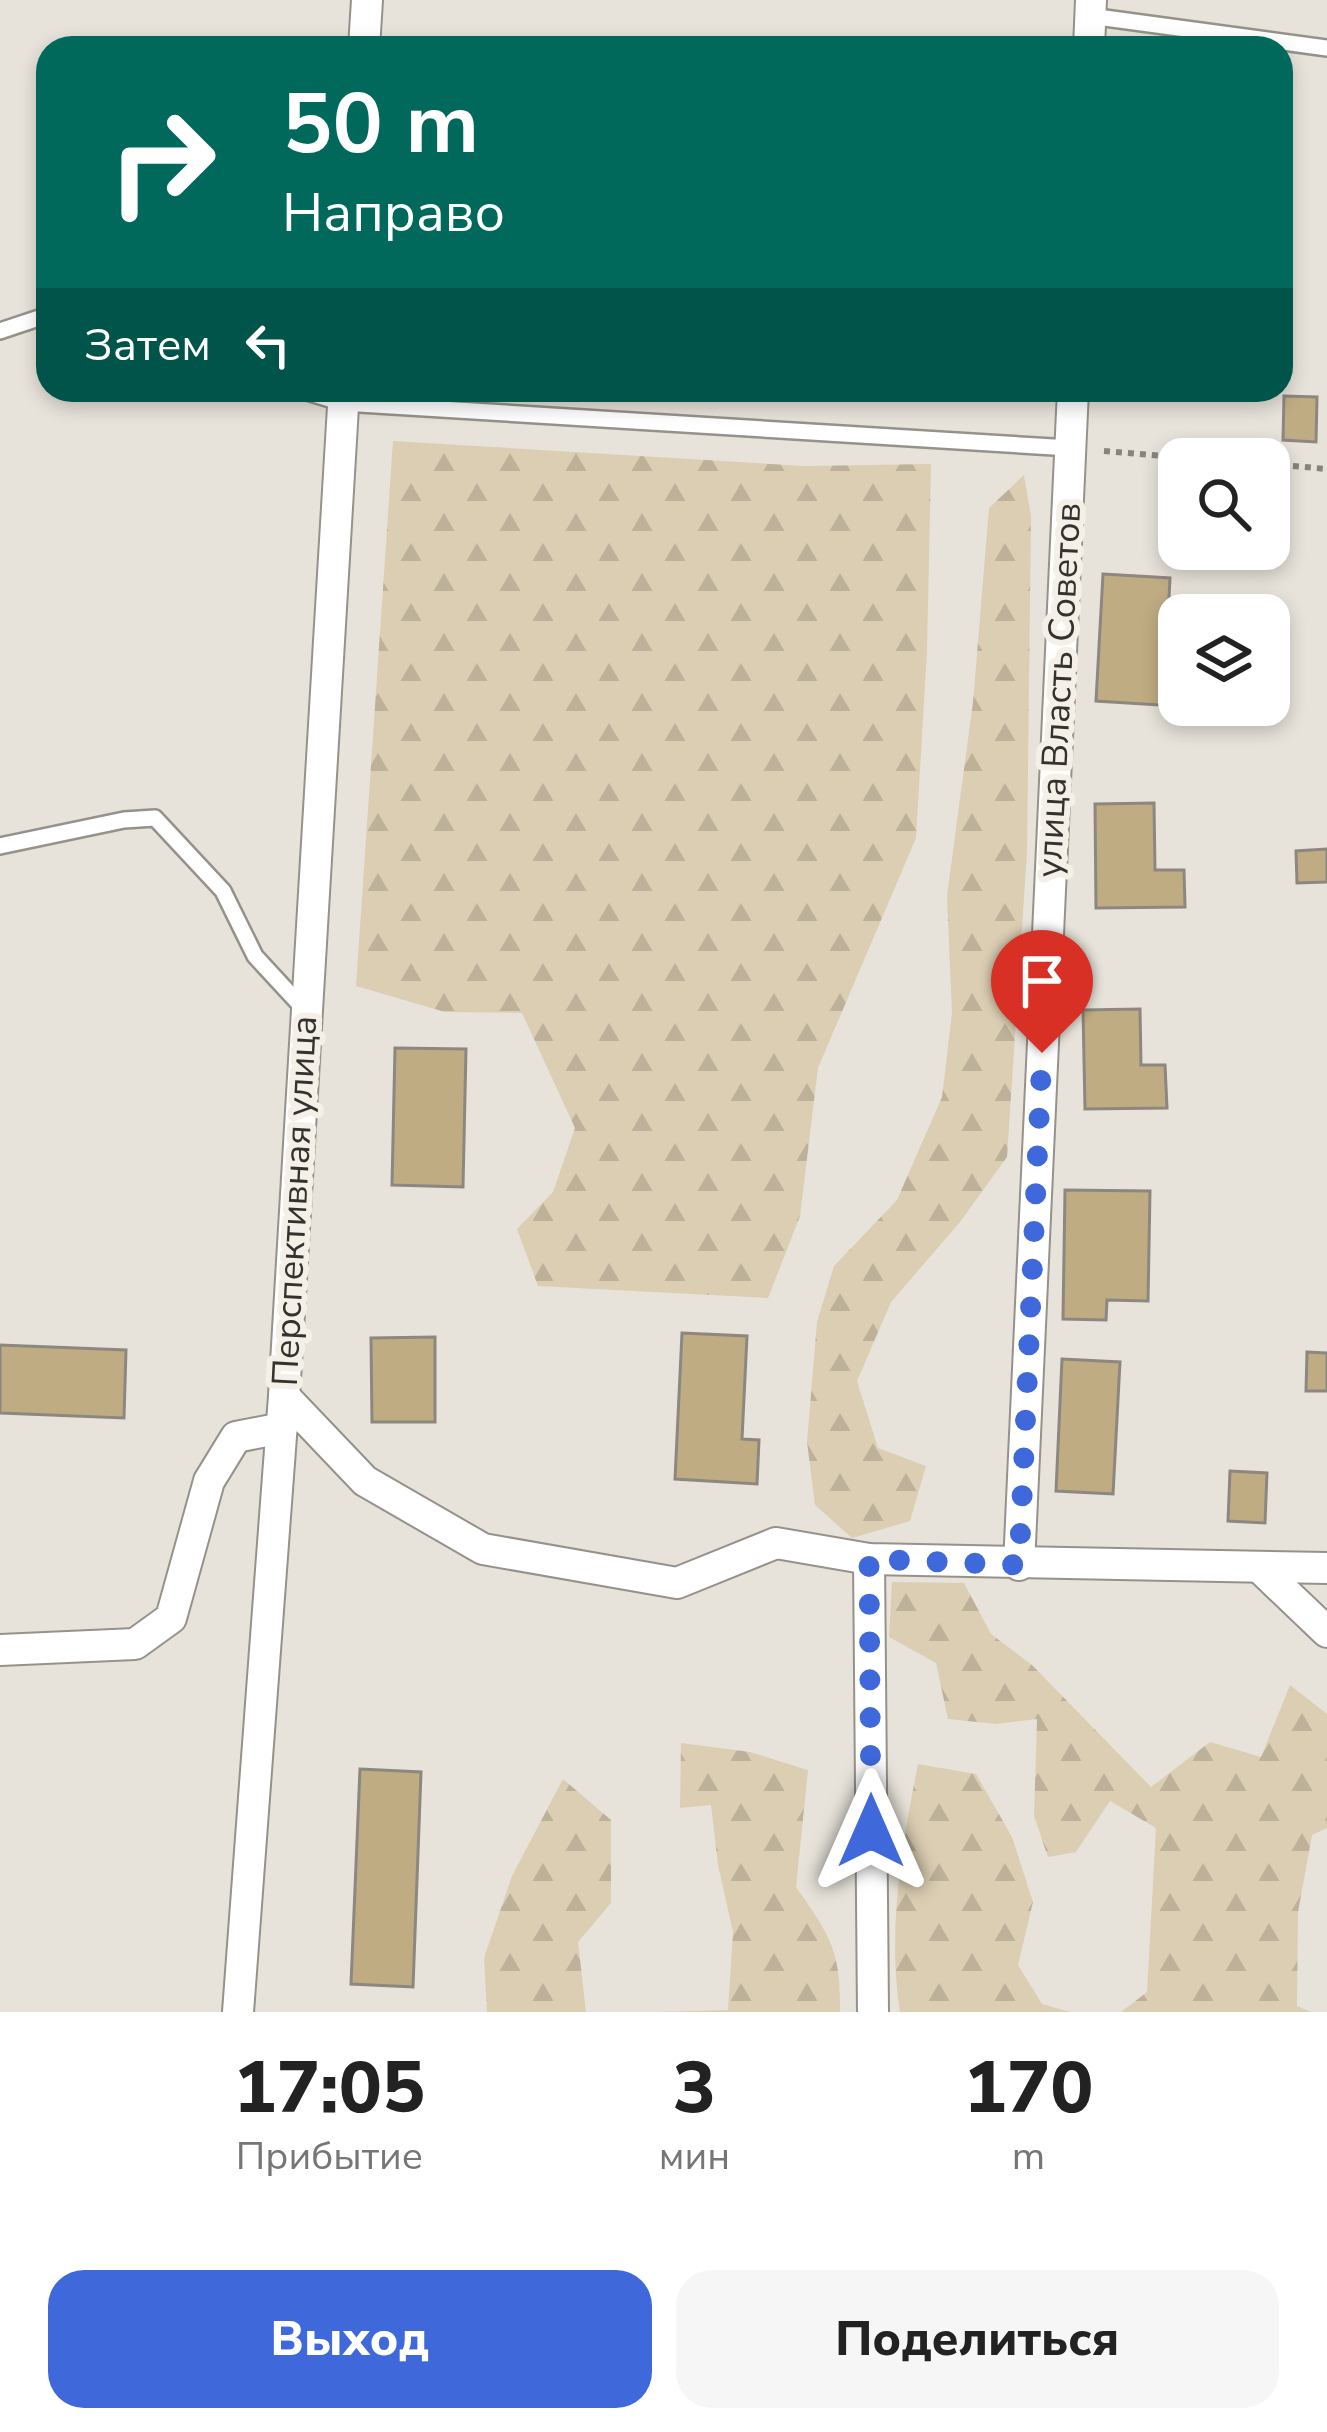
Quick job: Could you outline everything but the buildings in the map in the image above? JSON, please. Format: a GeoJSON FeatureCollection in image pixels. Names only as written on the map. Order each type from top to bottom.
{"type":"FeatureCollection","features":[{"type":"Feature","properties":{"kind":"street"},"geometry":{"type":"LineString","coordinates":[[365,36],[367,0]]}},
{"type":"Feature","properties":{"kind":"street","name":"Перспективная улица"},"geometry":{"type":"LineString","coordinates":[[238,2012],[282,1428],[343,402]]}},
{"type":"Feature","properties":{"kind":"street","name":"улица Власть Советов"},"geometry":{"type":"LineString","coordinates":[[1019,1565],[1072,402]]}},
{"type":"Feature","properties":{"kind":"street"},"geometry":{"type":"LineString","coordinates":[[284,1396],[365,1481],[482,1549],[677,1583],[776,1544],[869,1559],[1327,1568]]}},
{"type":"Feature","properties":{"kind":"street"},"geometry":{"type":"LineString","coordinates":[[0,1650],[135,1644],[170,1618],[209,1480],[236,1437],[282,1428]]}},
{"type":"Feature","properties":{"kind":"street"},"geometry":{"type":"LineString","coordinates":[[869,1559],[873,2012]]}},
{"type":"Feature","properties":{"kind":"street"},"geometry":{"type":"LineString","coordinates":[[1259,1567],[1327,1632]]}},
{"type":"Feature","properties":{"kind":"lane"},"geometry":{"type":"LineString","coordinates":[[1091,8],[1256,36]]}},
{"type":"Feature","properties":{"kind":"lane"},"geometry":{"type":"LineString","coordinates":[[1293,42],[1327,48]]}},
{"type":"Feature","properties":{"kind":"lane"},"geometry":{"type":"LineString","coordinates":[[0,331],[36,319]]}},
{"type":"Feature","properties":{"kind":"lane"},"geometry":{"type":"LineString","coordinates":[[414,402],[1070,448]]}},
{"type":"Feature","properties":{"kind":"lane"},"geometry":{"type":"LineString","coordinates":[[0,846],[155,818],[223,891],[255,956],[305,1011]]}},
{"type":"Feature","properties":{"kind":"path"},"geometry":{"type":"LineString","coordinates":[[1070,448],[1158,455]]}},
{"type":"Feature","properties":{"kind":"path"},"geometry":{"type":"LineString","coordinates":[[1290,466],[1327,469]]}},
{"type":"Feature","properties":{"kind":"green space"},"geometry":{"type":"Polygon","coordinates":[[[393,441],[804,466],[931,464],[916,838],[818,1068],[800,1216],[768,1298],[538,1286],[517,1229],[553,1192],[575,1128],[522,1013],[445,1012],[356,986],[393,441]]]}},
{"type":"Feature","properties":{"kind":"green space"},"geometry":{"type":"Polygon","coordinates":[[[1024,475],[1031,516],[1027,852],[1007,1157],[960,1222],[891,1302],[857,1381],[878,1448],[926,1466],[910,1521],[852,1538],[815,1505],[807,1442],[817,1322],[834,1266],[897,1200],[942,1097],[952,1013],[947,896],[973,702],[989,508],[1024,475]]]}},
{"type":"Feature","properties":{"kind":"green space"},"geometry":{"type":"Polygon","coordinates":[[[892,1582],[964,1583],[991,1634],[1032,1665],[1151,1787],[1210,1742],[1261,1757],[1290,1685],[1327,1714],[1327,1828],[1312,1835],[1298,1912],[1297,2006],[1311,2012],[1121,2012],[1147,1992],[1156,1828],[1110,1801],[1076,1852],[1048,1857],[1034,1816],[1037,1719],[996,1724],[948,1719],[936,1663],[889,1637],[892,1582]]]}},
{"type":"Feature","properties":{"kind":"green space"},"geometry":{"type":"Polygon","coordinates":[[[681,1743],[750,1752],[808,1770],[796,1887],[831,1945],[840,2012],[655,2012],[728,2010],[733,1932],[711,1805],[680,1808],[681,1743]]]}},
{"type":"Feature","properties":{"kind":"green space"},"geometry":{"type":"Polygon","coordinates":[[[918,1764],[976,1774],[1012,1837],[1033,1902],[1018,1965],[1042,2004],[1070,2012],[900,2012],[896,1919],[918,1764]]]}},
{"type":"Feature","properties":{"kind":"green space"},"geometry":{"type":"Polygon","coordinates":[[[563,1779],[611,1820],[611,1903],[578,1942],[586,2012],[487,2012],[484,1958],[512,1876],[563,1779]]]}},
{"type":"Feature","properties":{"kind":"route"},"geometry":{"type":"LineString","coordinates":[[871,1831],[869,1559],[1019,1565],[1042,1053]]}}]}
